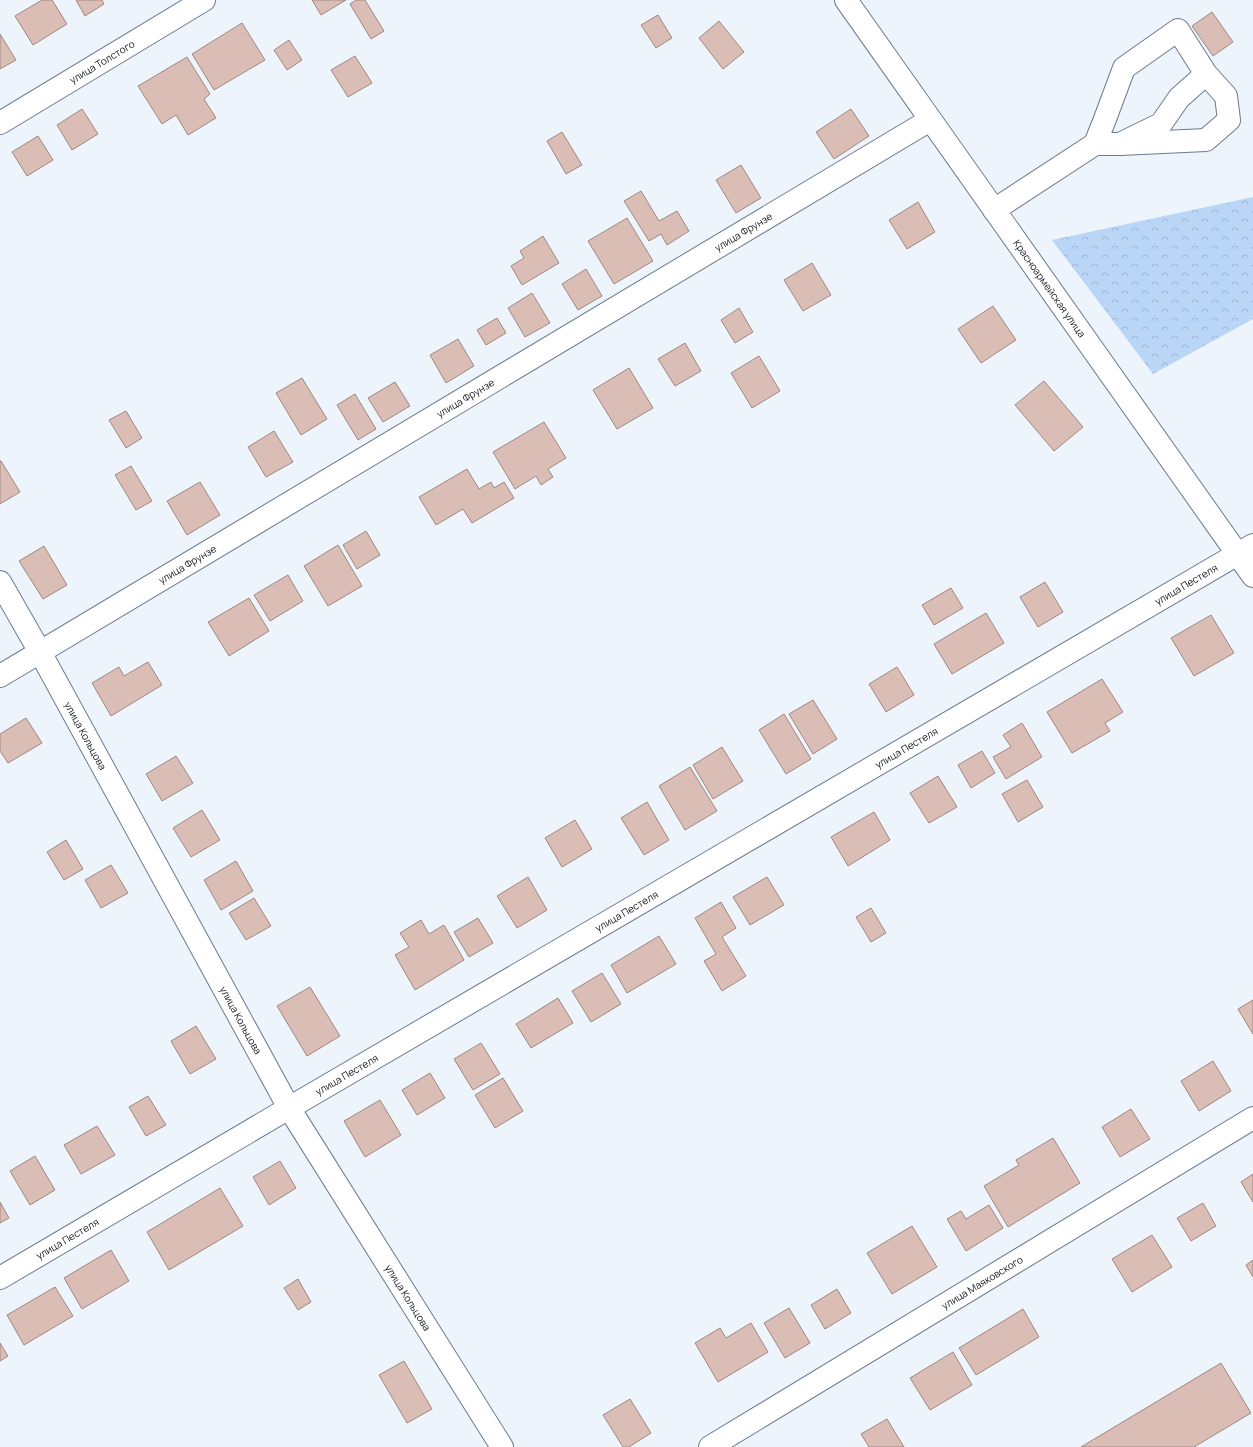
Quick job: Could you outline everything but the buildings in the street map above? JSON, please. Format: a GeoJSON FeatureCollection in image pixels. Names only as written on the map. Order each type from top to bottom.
{"type":"FeatureCollection","features":[{"type":"Feature","properties":{"kind":"street","name":"улица Толстого"},"geometry":{"type":"LineString","coordinates":[[0,123],[204,0]]}},
{"type":"Feature","properties":{"kind":"street","name":"Красноармейская улица"},"geometry":{"type":"LineString","coordinates":[[846,0],[994,210],[1245,550],[1253,576]]}},
{"type":"Feature","properties":{"kind":"street"},"geometry":{"type":"LineString","coordinates":[[994,210],[1095,144],[1106,119],[1124,68],[1178,30],[1206,74],[1226,96],[1229,120],[1206,140],[1095,144]]}},
{"type":"Feature","properties":{"kind":"street"},"geometry":{"type":"LineString","coordinates":[[1120,144],[1161,124],[1178,98],[1206,74]]}},
{"type":"Feature","properties":{"kind":"street","name":"улица Фрунзе"},"geometry":{"type":"LineString","coordinates":[[0,676],[930,120]]}},
{"type":"Feature","properties":{"kind":"street","name":"улица Пестеля"},"geometry":{"type":"LineString","coordinates":[[0,1278],[1245,550]]}},
{"type":"Feature","properties":{"kind":"street","name":"улица Кольцова"},"geometry":{"type":"LineString","coordinates":[[0,582],[40,652],[289,1108],[502,1447]]}},
{"type":"Feature","properties":{"kind":"street","name":"улица Маяковского"},"geometry":{"type":"LineString","coordinates":[[710,1447],[1253,1118]]}},
{"type":"Feature","properties":{"kind":"green space"},"geometry":{"type":"Polygon","coordinates":[[[1253,197],[1253,319],[1153,374],[1052,240],[1253,197]]]}}]}
